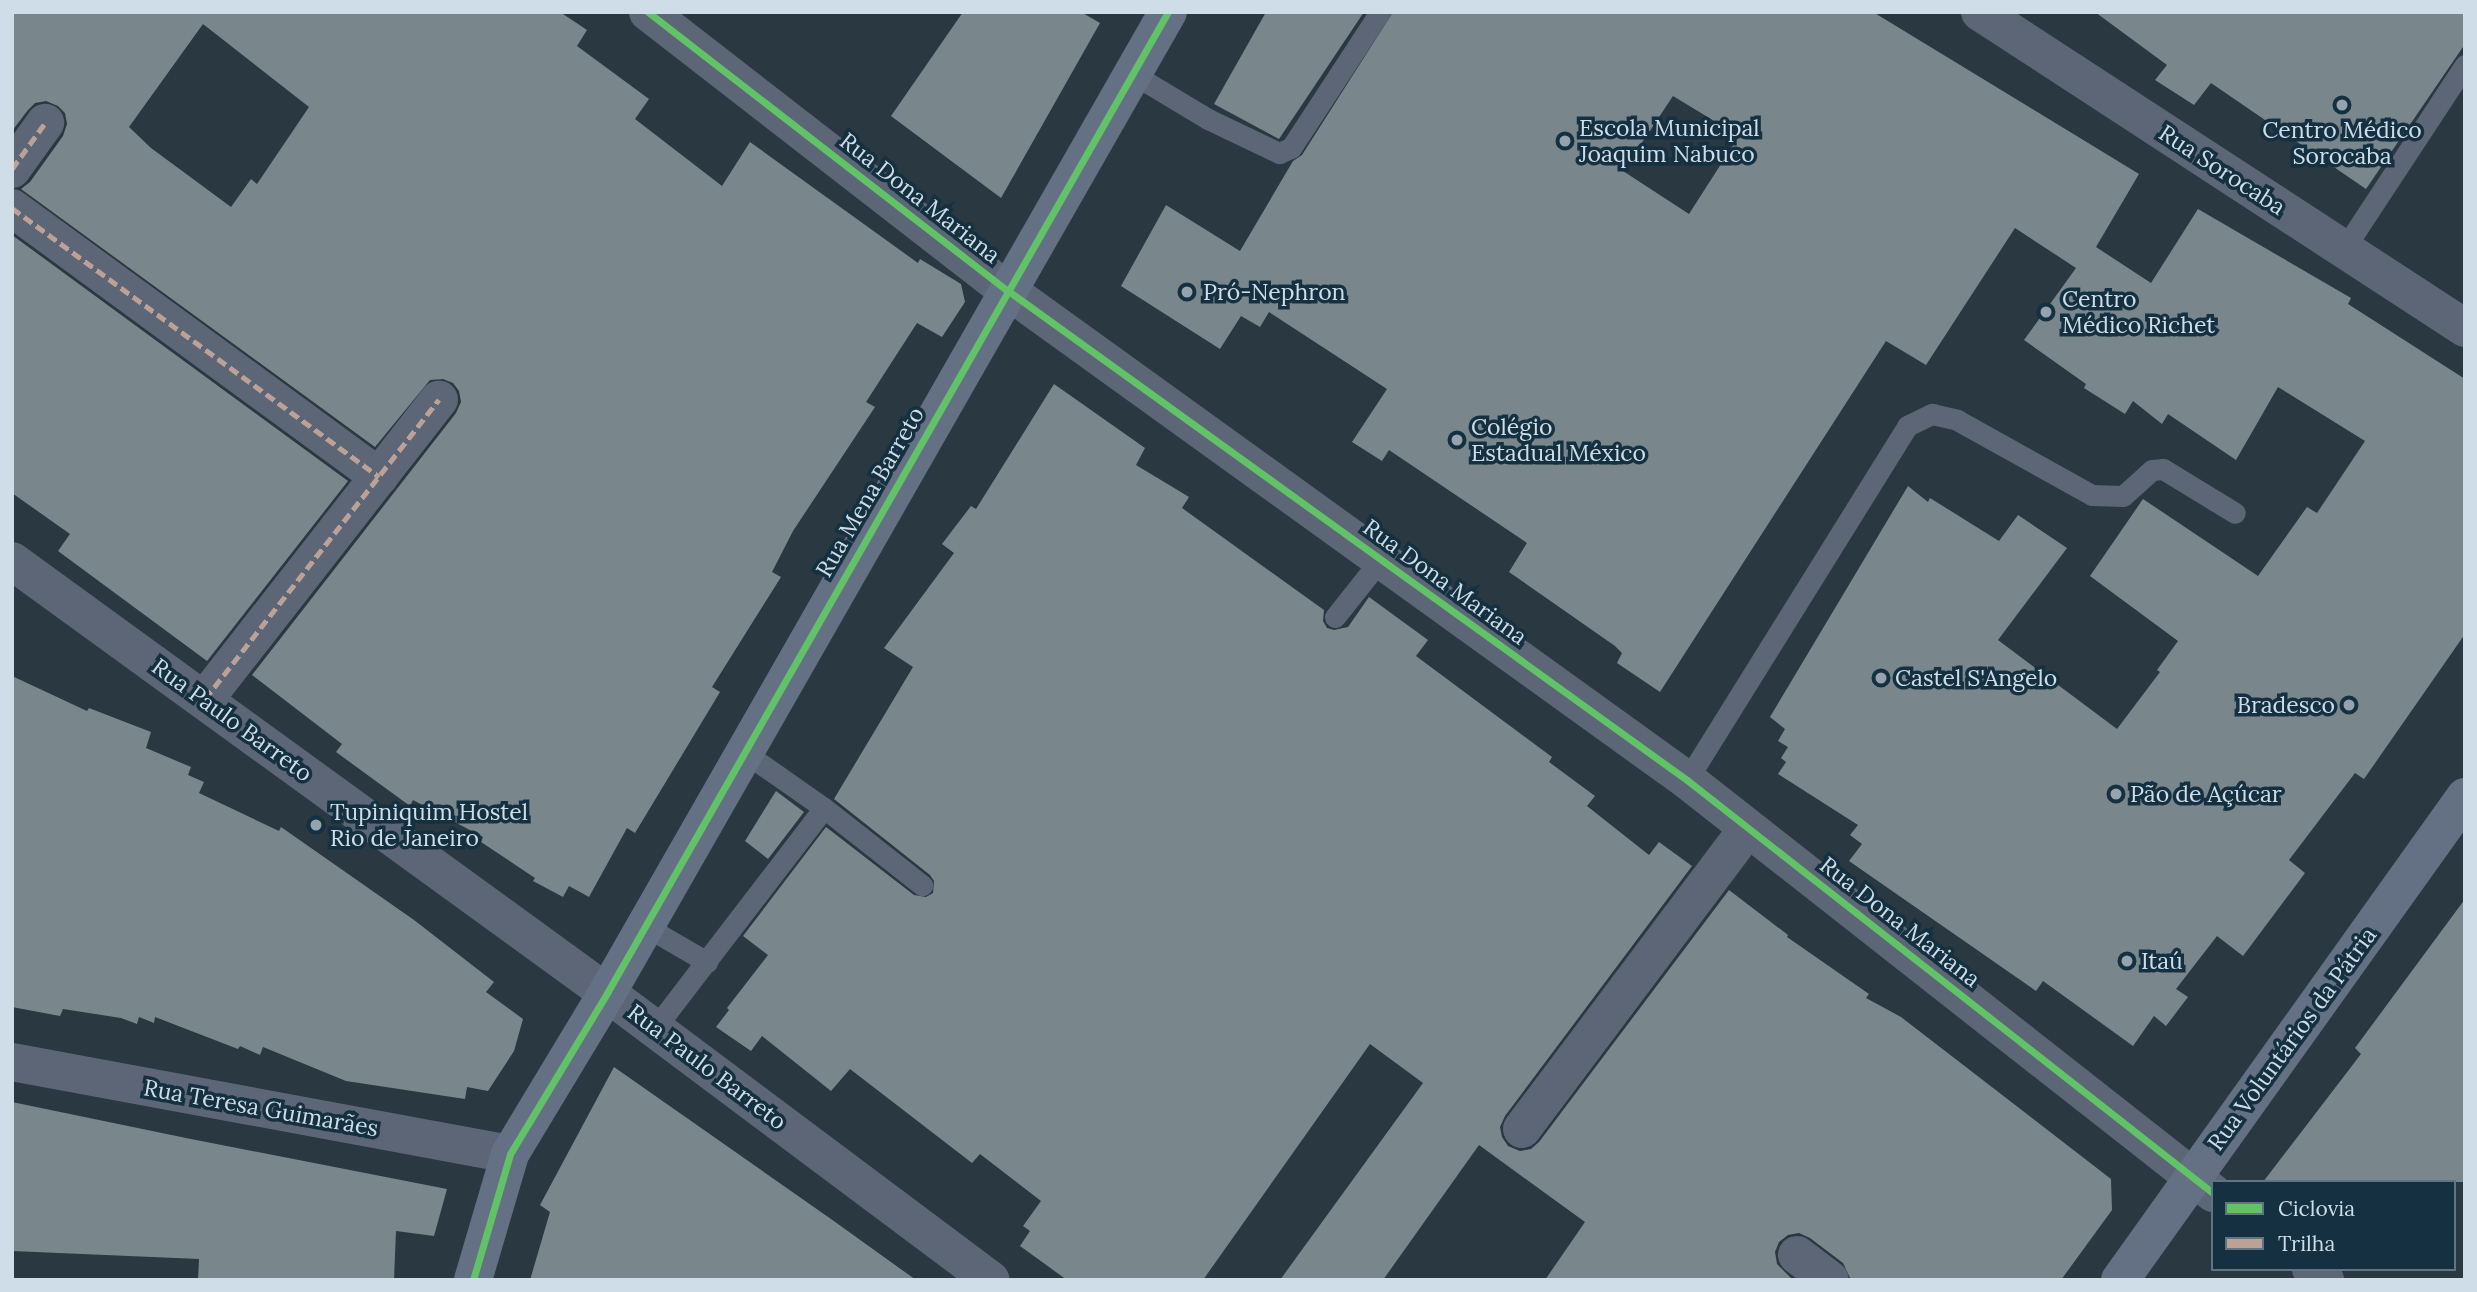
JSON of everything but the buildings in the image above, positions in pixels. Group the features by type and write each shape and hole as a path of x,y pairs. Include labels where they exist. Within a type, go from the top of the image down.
{"street":[{"name":"Rua Dona Mariana","path":"648,12 1007,290 1687,780 2203,1184"},
{"name":"Rua Mena Barreto","path":"473,1280 510,1154 607,993 1168,12"},
{"name":"Rua Sorocaba","path":"1980,12 2465,328"},
{"path":"12,169 46,123"},
{"path":"12,208 379,477"},
{"path":"205,699 439,400"},
{"name":"Rua Paulo Barreto","path":"12,561 655,1028 991,1280"},
{"name":"Rua Voluntários da Pátria","path":"2120,1280 2203,1184 2238,1117 2465,797"},
{"path":"1522,1129 1748,828"},
{"name":"Rua Teresa Guimarães","path":"12,1062 510,1154"},
{"path":"1797,1255 1830,1280"}],"lane":[{"path":"1133,74 1208,118 1279,153 1291,148 1380,12"},
{"path":"2344,249 2465,65"},
{"path":"1687,780 1907,426 1932,414 1957,420 2092,495 2123,496 2152,470 2163,469 2235,513"},
{"path":"1335,617 1381,559"},
{"path":"744,752 824,808 922,885"},
{"path":"655,1028 824,808"},
{"path":"645,926 707,961"}],"marked path":[{"path":"12,169 45,123"},
{"path":"12,208 379,477"},
{"path":"205,699 439,400"}],"cycle path":[{"path":"648,12 1007,290 1687,780 2211,1191"},
{"path":"473,1280 510,1154 607,993 1168,12"}],"place":[{"name":"Centro Médico Sorocaba","path":"2342,105"},
{"name":"Escola Municipal Joaquim Nabuco","path":"1565,141"},
{"name":"Pró-Nephron","path":"1187,292"},
{"name":"Centro Médico Richet","path":"2046,312"},
{"name":"Colégio Estadual México","path":"1457,440"},
{"name":"Castel S'Angelo","path":"1881,678"},
{"name":"Bradesco","path":"2349,705"},
{"name":"Pão de Açúcar","path":"2116,794"},
{"name":"Tupiniquim Hostel Rio de Janeiro","path":"316,825"},
{"name":"Itaú","path":"2127,961"}]}
